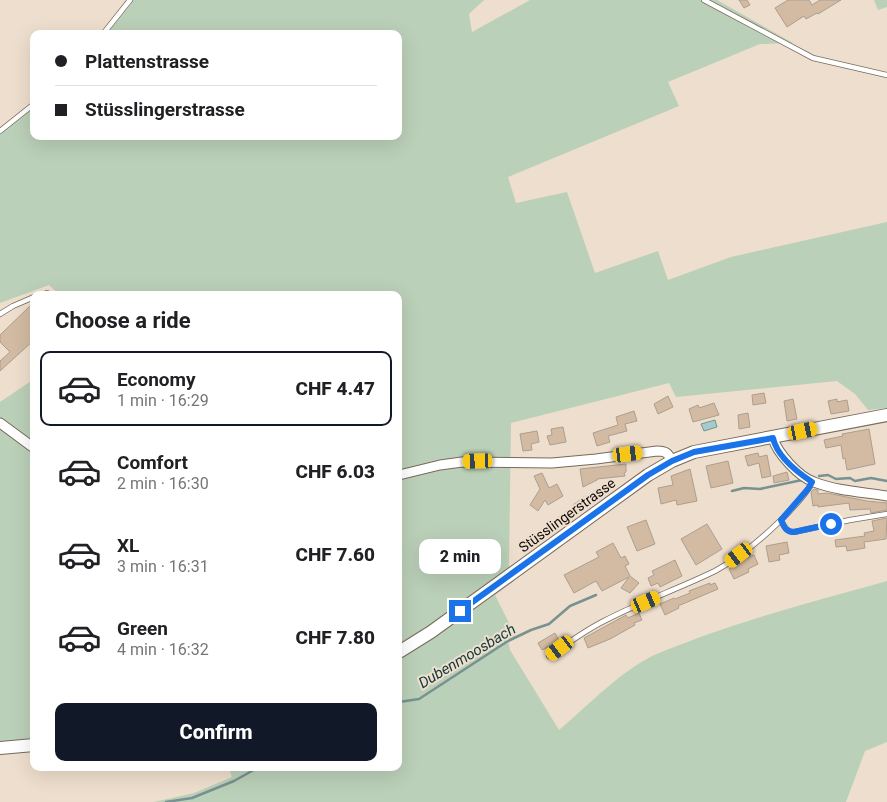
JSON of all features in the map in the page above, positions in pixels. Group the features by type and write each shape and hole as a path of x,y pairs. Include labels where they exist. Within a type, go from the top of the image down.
{"street":[{"name":"Stüsslingerstrasse","path":"402,650 483,596 648,475 672,461 694,452 887,415"},
{"path":"0,423 30,445"},
{"path":"773,438 779,452 812,482 887,496"},
{"path":"402,474 462,462 546,463 657,451 668,453 672,461"},
{"path":"0,748 30,745"}],"lane":[{"path":"106,30 130,0"},
{"path":"704,0 813,58 887,76"},
{"path":"0,131 30,107"},
{"path":"0,314 13,306 30,300"},
{"path":"549,656 604,621 684,586 722,566 750,547 781,520 812,482"},
{"path":"781,520 786,530 794,532 887,514"}],"green space":[{"path":"130,0 484,0 469,14 472,32 530,0 717,0 793,43 760,44 668,82 679,106 508,177 516,203 567,192 595,273 658,251 668,280 731,257 887,222 887,408 868,410 855,394 837,381 676,397 669,383 511,423 509,565 514,581 495,595 516,637 508,641 510,650 559,730 626,672 652,656 738,624 887,581 887,742 865,751 846,802 154,802 194,793 232,777 230,771 402,771 402,291 56,291 49,285 0,303 0,131 30,107 30,140 402,140 402,30 106,30"},
{"path":"874,0 887,0 887,7 878,10"},
{"path":"30,382 30,745 0,748 0,402"}],"water":[{"path":"715,420 717,427 704,431 701,424"}],"building":[{"path":"739,0 747,0 750,5 744,8"},
{"path":"788,0 809,0 812,5 820,0 841,0 818,14 806,19 804,16 787,27 775,8"},
{"path":"30,306 30,344 0,371 0,361 10,352 0,342 0,335"},
{"path":"764,393 766,403 753,405 752,395"},
{"path":"668,396 673,407 658,414 654,404"},
{"path":"793,399 797,419 787,421 784,401"},
{"path":"837,399 837,402 847,400 849,411 831,414 828,401"},
{"path":"714,403 719,415 693,422 689,409 698,405 699,408"},
{"path":"634,411 637,421 625,424 627,431 608,436 610,442 597,446 593,433 618,425 616,417"},
{"path":"748,413 750,427 739,429 738,415"},
{"path":"563,427 566,442 550,445 547,436 552,435 551,429"},
{"path":"869,429 875,464 847,470 841,445 826,448 824,440 843,436 842,434"},
{"path":"537,431 539,442 531,444 532,450 523,451 520,434"},
{"path":"758,453 759,457 767,455 771,476 762,478 759,463 748,466 745,456"},
{"path":"728,461 733,483 711,488 706,466"},
{"path":"626,464 625,476 597,479 583,487 580,469"},
{"path":"690,469 697,501 677,505 676,500 661,504 658,488 673,485 671,476"},
{"path":"787,472 789,480 774,483 773,476"},
{"path":"542,473 549,488 557,484 563,496 548,505 545,500 538,511 530,505 540,489 534,476"},
{"path":"814,489 818,490 818,494 827,493 887,503 887,510 871,513 870,509 850,510 849,503 813,506 811,492"},
{"path":"584,497 585,506 574,513 573,505"},
{"path":"568,510 572,516 556,527 552,522"},
{"path":"887,518 886,539 864,542 865,548 847,551 846,546 836,547 835,540 865,536 864,533 874,531 872,521"},
{"path":"646,520 655,544 637,551 627,527"},
{"path":"707,524 722,549 696,565 681,539"},
{"path":"787,542 789,553 779,555 780,560 769,562 766,546"},
{"path":"613,543 621,558 625,556 629,564 625,566 630,576 639,583 630,593 621,588 629,577 602,591 596,581 574,593 564,575 599,557 596,552"},
{"path":"754,555 758,564 748,569 749,572 734,579 729,569 733,567 732,565"},
{"path":"675,560 682,576 660,587 658,583 651,586 648,578 654,575 652,571"},
{"path":"710,583 710,585 715,583 718,589 678,606 679,608 665,615 660,604"},
{"path":"639,613 642,620 634,623 635,625 610,639 588,648 584,638 626,615 628,618"},
{"path":"555,633 559,641 542,650 538,643"}],"waterway":[{"name":"Dubenmoosbach","path":"819,476 828,475 836,479 850,478 855,481 871,478 887,481"},
{"name":"Dubenmoosbach","path":"732,491 744,488 760,489 802,480"},
{"name":"Dubenmoosbach","path":"402,702 419,699 508,641 549,624 570,606 596,595"},
{"name":"Dubenmoosbach","path":"166,802 192,798 234,781 252,771"}],"route":[{"path":"460,611 648,475 672,461 694,452 773,438 779,452 812,482 781,520 786,530 794,532 831,524"}]}
